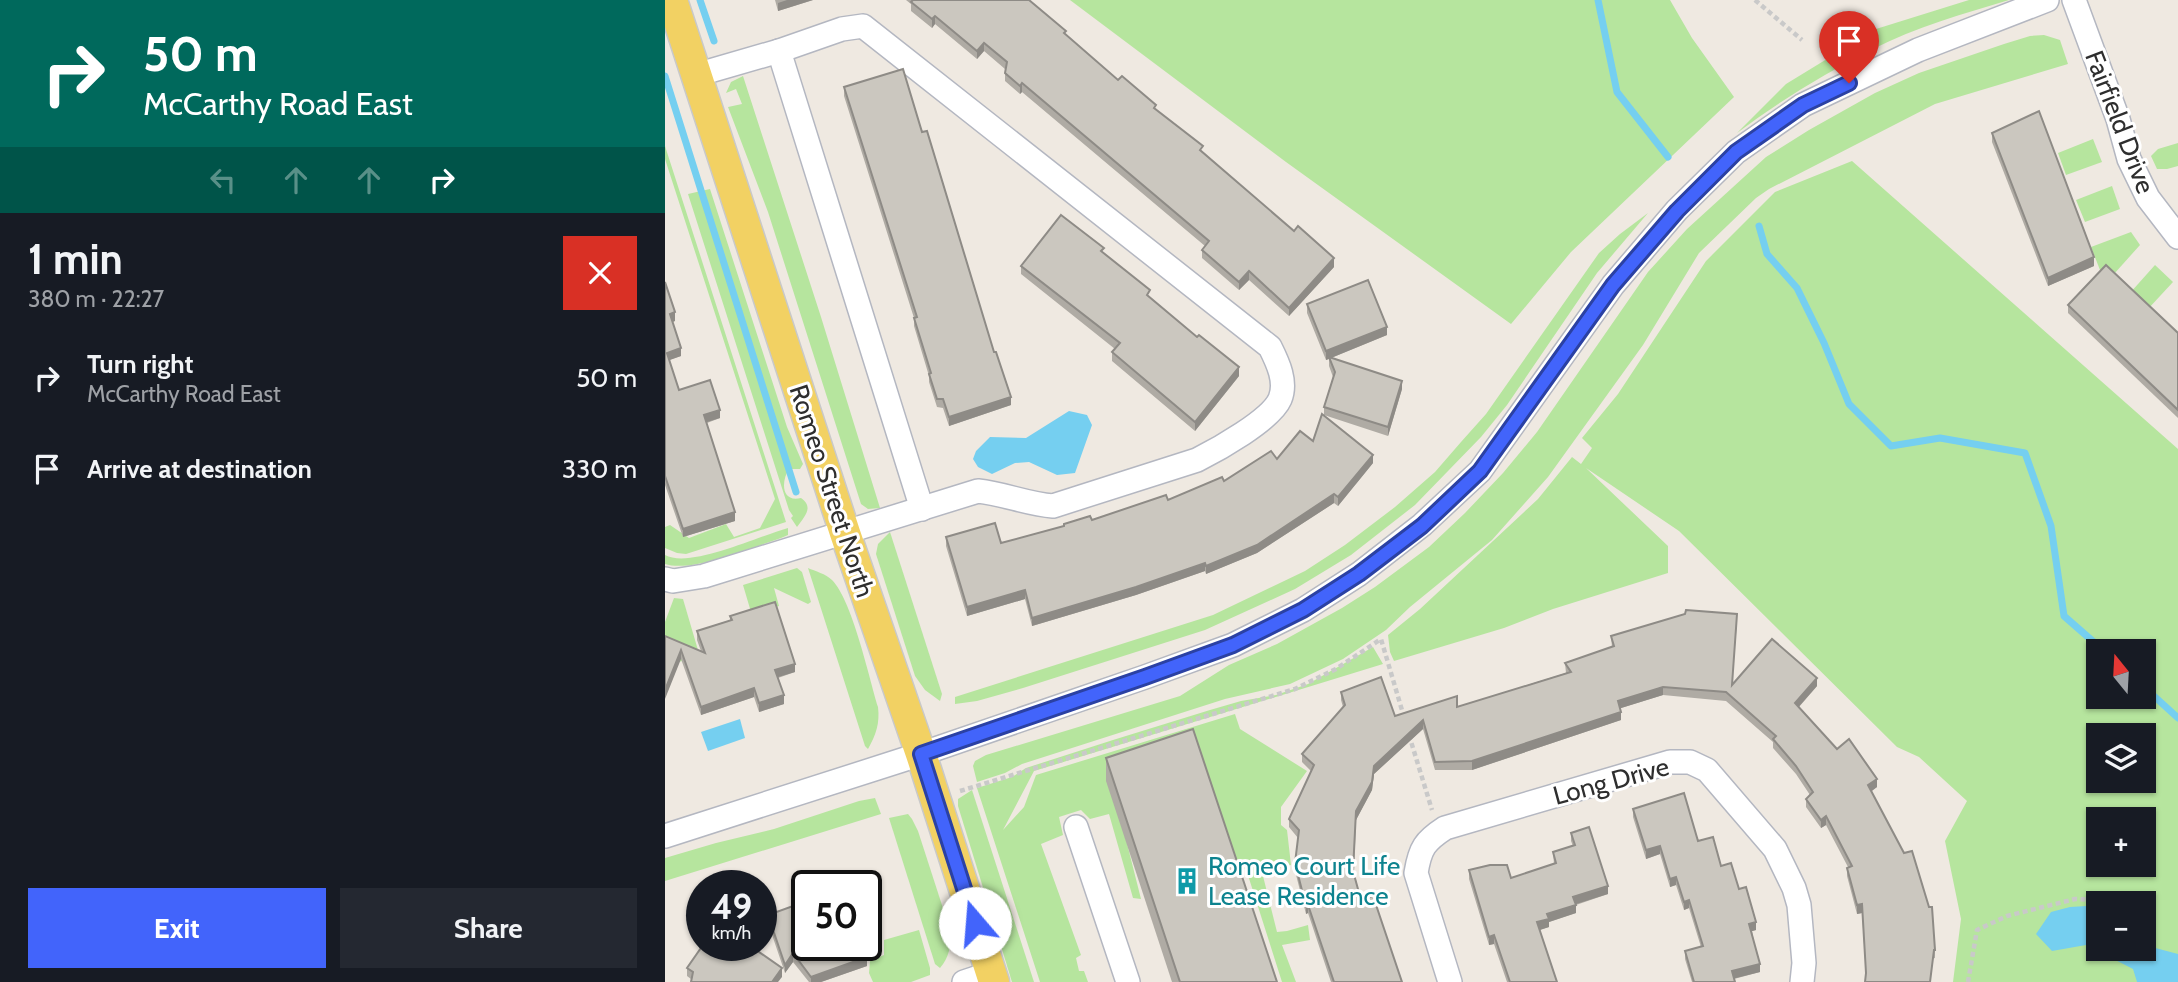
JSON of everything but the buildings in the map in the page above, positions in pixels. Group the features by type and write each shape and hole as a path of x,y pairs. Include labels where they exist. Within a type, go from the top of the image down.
{"main road":[{"name":"Romeo Street North","path":"672,0 845,533 935,798 983,979"}],"street":[{"path":"665,836 921,754 1145,677 1233,645 1303,610 1359,574 1422,526 1480,471 1613,285 1677,211 1736,152 1803,105 1919,50 2047,0"},
{"name":"Fairfield Drive","path":"2074,0 2129,159 2148,198 2178,237"},
{"path":"665,579 673,581 704,576 978,491 1000,494 1033,505 1053,506 1197,460 1218,449 1264,418 1279,400 1283,384 1279,366 1270,347 869,29 863,26 842,29 697,75"},
{"path":"779,51 922,509"},
{"name":"Long Drive","path":"1450,982 1416,873 1419,854 1428,839 1445,828 1670,762 1691,762 1707,770 1775,849 1800,905 1804,964 1802,982"},
{"path":"1076,827 1128,982"}],"path":[{"path":"1755,0 1802,40"},
{"path":"935,798 1295,689 1336,669 1381,639 1404,717"},
{"path":"1408,730 1430,808 1445,828"},
{"path":"1968,982 1977,930 2007,916 2074,899 2086,900"}],"green space":[{"path":"1070,0 1670,0 1692,38 1734,97 1571,252 1511,324 1286,162"},
{"path":"1969,0 2009,0 1889,41 1803,88 1737,133 1786,84 1876,29"},
{"path":"2044,35 2060,40 2068,64 1935,104 1756,198 1699,253 1643,345 1548,477 1492,540 1386,630 1343,659 1290,684 1225,699 1022,764 977,782 973,766 975,761 986,755 1180,696 1229,665 1277,644 1375,587 1429,547 1503,473 1537,432 1648,272 1687,229 1766,157 1875,93 1919,73 2030,36"},
{"path":"743,76 880,508 868,509 861,504 768,212 728,107 742,104 736,89 726,93 731,82"},
{"path":"2093,139 2102,162 2066,175 2058,153"},
{"path":"2178,143 2178,166 2157,169 2151,156 2158,149"},
{"path":"665,146 786,522 686,554 665,548 665,527 670,525 689,538 726,524 734,537 760,528 775,499 665,159"},
{"path":"1852,161 2178,449 2178,982 1953,982 1961,919 1945,841 1967,801 1919,757 1897,747 1679,531 1586,468 1668,546 1668,573 1553,609 1504,628 1394,661 1388,635 1420,609 1538,499 1572,457 1581,464 1592,448 1582,438 1618,394 1706,261 1775,192"},
{"path":"2112,186 2120,209 2085,222 2076,200"},
{"path":"710,189 787,427 803,464 800,469 789,469 784,485 786,494 794,499 801,498 808,508 797,527 791,518 793,516 688,194"},
{"path":"1648,213 1597,273 1507,405 1481,437 1415,505 1351,555 1295,589 1205,630 1023,688 977,701 955,704 955,697 1213,615 1305,571 1345,545 1435,472 1486,414 1599,253"},
{"path":"2131,232 2140,245 2114,274 2100,270 2091,247"},
{"path":"2155,265 2173,282 2148,309 2130,293"},
{"path":"788,528 788,535 723,558 691,565 665,564 665,555 691,558 707,555"},
{"path":"890,532 942,694 940,701 925,690 915,676 876,554 878,544"},
{"path":"797,568 802,572 811,602 808,604 774,588 779,606 751,612 743,585"},
{"path":"808,568 832,580 853,621 878,707 877,729 868,749 865,746"},
{"path":"674,598 683,599 700,657 665,665 665,622"},
{"path":"1373,647 1383,664 1034,771 1003,830 1024,807 1036,775 1235,714 1240,729 1307,771 1281,807 1281,825 1287,830 1291,865 1262,872 1277,932 1308,925 1310,940 1282,945 1296,982 1282,982 1246,869 1237,868 1114,792 1141,899 1133,898 1109,814 1090,819 1081,810 1059,817 1063,835 1041,844 1081,955 1076,958 1079,971 1084,971 1088,982 1040,982 977,788 1012,777 1026,768 1113,740 1241,701 1276,695 1308,684"},
{"path":"972,790 1034,982 1012,982 958,806 958,799"},
{"path":"875,798 881,814 700,870 686,870 686,874 665,881 665,858 774,829"},
{"path":"908,814 918,831 951,933 949,951 940,968 935,964 889,818"},
{"path":"919,930 930,975 911,982 873,982 869,973 870,961 882,961 884,940"}],"water":[{"path":"1069,411 1087,415 1092,425 1075,473 1057,475 1029,462 1015,463 992,474 978,467 973,459 976,451 990,437 1026,438"},
{"path":"740,719 745,738 708,751 701,732"},
{"path":"2086,906 2086,945 2052,951 2036,934 2051,912"},
{"path":"2156,948 2178,954 2178,982 2137,982 2133,969 2117,961 2156,961"}],"waterway":[{"path":"700,0 714,41"},
{"path":"1598,0 1617,92 1668,157"},
{"path":"665,76 796,492"},
{"path":"1759,226 1767,254 1797,288 1824,343 1849,404 1891,446 1940,438 2025,453 2051,526 2064,616 2090,639"},
{"path":"2156,698 2178,718"}],"place":[{"name":"Romeo Court Life Lease Residence","path":"1187,881"}],"route":[{"path":"975,923 921,754 1233,645 1303,610 1359,574 1422,526 1480,471 1613,285 1677,211 1736,152 1803,105 1849,83"}]}
